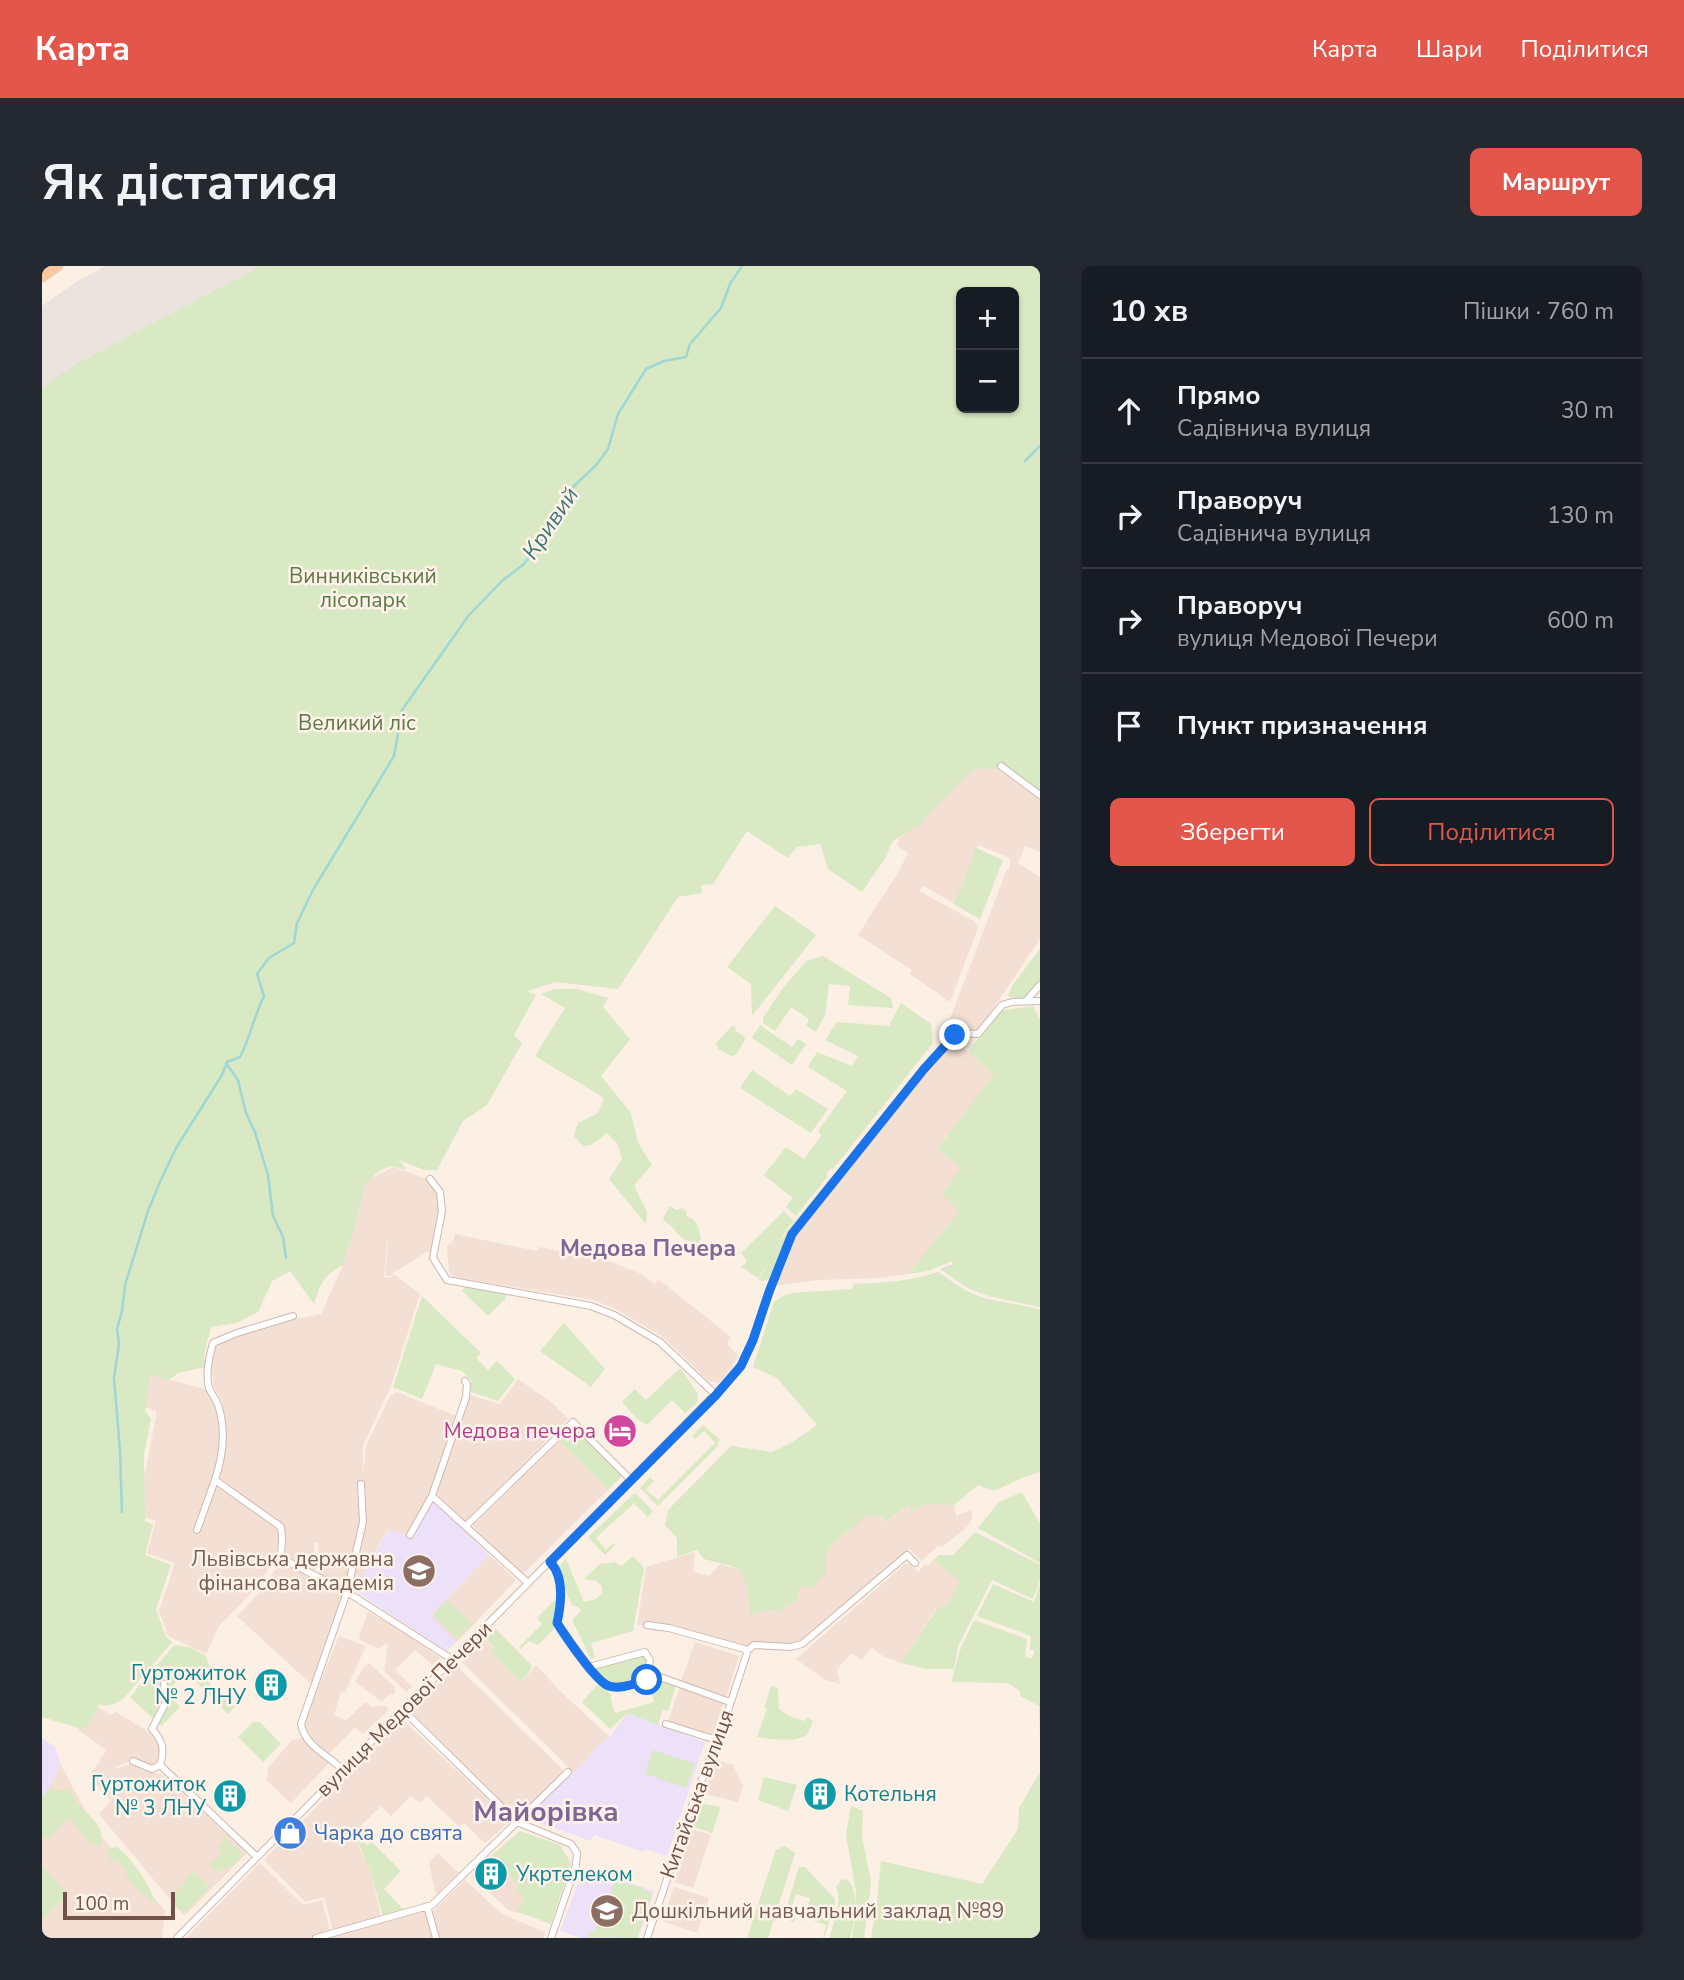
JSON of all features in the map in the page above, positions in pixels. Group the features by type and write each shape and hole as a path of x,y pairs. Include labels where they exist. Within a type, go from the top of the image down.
{"main road":[{"path":"42,277 58,266"}],"street":[{"path":"1001,766 1040,795"},
{"name":"вулиця Медової Печери","path":"1026,1001 1040,985"},
{"name":"вулиця Медової Печери","path":"177,1938 716,1395 741,1366 792,1234 952,1037 959,1033 978,1034 1002,1005 1040,1001"},
{"path":"430,1178 440,1192 442,1211 433,1258 447,1280 591,1306 614,1315 660,1342 716,1395"},
{"path":"197,1530 221,1461 223,1426 219,1405 209,1386 208,1359 213,1343 293,1316"},
{"path":"410,1535 432,1496 466,1397 465,1381"},
{"path":"466,1526 573,1422 631,1480"},
{"path":"215,1480 281,1527 281,1558 347,1592 453,1660"},
{"path":"343,1770 307,1740 302,1733 301,1724 347,1592 363,1522 361,1484"},
{"path":"432,1496 528,1583"},
{"path":"647,1625 669,1628 748,1650 754,1646 791,1647 802,1644 907,1555 915,1563"},
{"path":"550,1562 555,1567 562,1602 557,1623 589,1667 606,1685 617,1687 663,1678 730,1703"},
{"name":"Китайська вулиця","path":"647,1938 748,1650"},
{"path":"589,1667 645,1652 650,1660 647,1680"},
{"path":"133,1761 152,1769 160,1765 163,1746 152,1729 166,1702 164,1684"},
{"path":"403,1710 517,1822 564,1839 577,1853 576,1865 551,1938"},
{"path":"666,1724 710,1738 719,1737"},
{"path":"160,1765 257,1857"},
{"path":"316,1938 432,1905 568,1772"},
{"path":"428,1906 436,1938"}],"shaded area":[{"path":"105,266 269,266 130,336 42,393 42,306"},
{"path":"972,770 1002,770 1038,795 1040,801 1040,852 1025,846 1018,863 1040,877 1040,939 980,1028 971,1032 951,1023 950,1019 1007,869 1010,869 1010,858 978,845 954,903 923,886 919,891 974,921 978,928 950,1002 910,974 912,970 858,935 908,853 896,845 900,838 923,823 965,775"},
{"path":"953,1039 995,1074 937,1148 961,1168 961,1211 908,1274 880,1278 817,1280 775,1286 795,1235"},
{"path":"393,1167 425,1178 439,1192 441,1211 433,1257 428,1251 391,1276 385,1276 387,1241 384,1277 392,1277 394,1274 420,1294 391,1386 363,1445 363,1475 366,1446 390,1396 397,1392 456,1416 431,1495 407,1536 388,1529 354,1590 351,1588 365,1523 362,1478 362,1523 346,1590 319,1577 318,1542 314,1543 316,1575 287,1558 284,1523 280,1523 220,1479 225,1458 226,1424 222,1402 213,1385 212,1360 216,1346 238,1336 321,1314 343,1265 365,1182"},
{"path":"455,1234 537,1251 540,1247 595,1259 602,1258 639,1273 655,1284 658,1279 731,1337 727,1344 738,1356 725,1377 718,1383 709,1381 663,1337 616,1309 593,1300 454,1277 449,1272 447,1245 452,1244"},
{"path":"150,1375 209,1390 217,1404 222,1429 216,1483 277,1529 279,1537 277,1555 255,1589 219,1626 206,1654 168,1636 159,1611 175,1563 147,1553 156,1521 137,1515 157,1411 145,1407"},
{"path":"518,1379 550,1401 568,1419 466,1522 435,1493 470,1395 500,1404"},
{"path":"559,1441 608,1490 522,1575 473,1526"},
{"name":"Львівська державна фінансова академія","path":"432,1499 489,1555 431,1615 457,1642 446,1651 354,1590 389,1529 409,1537"},
{"path":"927,1504 954,1505 956,1516 970,1510 972,1518 969,1525 942,1547 939,1545 922,1561 909,1549 800,1641 791,1644 753,1643 745,1649 672,1626 637,1625 646,1567 695,1552 693,1572 709,1576 720,1564 741,1570 747,1587 751,1616 761,1611 780,1610 798,1600 799,1587 825,1558 832,1544 868,1514 883,1518 886,1522 908,1505 911,1511"},
{"path":"489,1555 516,1580 457,1642 430,1616"},
{"path":"933,1560 960,1581 949,1602 943,1608 937,1607 901,1663 872,1648 861,1660 852,1653 837,1669 840,1684 825,1680 796,1659 905,1564 910,1564 918,1572"},
{"path":"281,1561 344,1594 313,1686 237,1616 260,1592"},
{"path":"368,1612 398,1628 440,1658 432,1665 415,1650 395,1670 412,1687 406,1692 384,1671 388,1646 385,1644 378,1649 360,1640"},
{"path":"339,1636 366,1646 345,1692 341,1692 334,1715 346,1721 365,1702 372,1707 385,1705 389,1710 363,1734 355,1727 329,1754 308,1737 303,1725"},
{"path":"485,1638 494,1649 491,1653 520,1681 536,1665 610,1737 596,1748 574,1773 462,1662"},
{"path":"695,1642 739,1656 726,1698 681,1681"},
{"path":"369,1663 395,1687 393,1695 391,1693 382,1702 355,1682"},
{"path":"457,1666 564,1771 519,1819 411,1712"},
{"path":"680,1686 724,1703 712,1736 668,1721"},
{"path":"94,1705 111,1715 116,1712 144,1729 158,1742 158,1765 151,1768 133,1760 115,1767 116,1769 132,1763 141,1770 163,1775 247,1853 184,1916 99,1814 111,1800 89,1776 107,1750 78,1730"},
{"path":"627,1713 705,1742 667,1856 645,1849 644,1852 594,1835 591,1841 525,1818 610,1737"},
{"path":"403,1720 510,1821 485,1843 464,1823 459,1827 427,1796 420,1803 411,1796 391,1816 381,1806 353,1834 370,1871 381,1917 333,1930 324,1897 305,1902 264,1860"},
{"path":"42,1738 55,1747 61,1765 42,1802"},
{"path":"303,1738 330,1762 291,1803 267,1781 268,1768 292,1740"},
{"path":"716,1760 733,1765 743,1786 738,1802 704,1794"},
{"path":"61,1765 95,1829 165,1911 162,1938 42,1938 42,1802"},
{"path":"692,1829 711,1835 693,1888 674,1882"},
{"path":"438,1853 459,1873 436,1895 429,1863"},
{"path":"492,1855 524,1895 518,1913 508,1910 471,1875"},
{"path":"260,1863 303,1905 322,1900 330,1932 308,1938 186,1938"},
{"name":"Дошкільний навчальний заклад №89","path":"584,1867 654,1891 638,1938 581,1938 560,1931"},
{"path":"465,1880 502,1914 545,1932 543,1938 440,1938 433,1911"},
{"path":"674,1887 709,1898 697,1933 662,1921"},
{"path":"426,1911 433,1938 332,1938"}],"green space":[{"name":"Великий ліс","path":"261,266 1040,266 1040,800 1038,795 1002,770 972,770 923,823 894,840 862,892 828,869 820,844 797,847 788,858 747,831 713,884 701,885 702,893 678,897 618,989 556,982 527,991 536,995 514,1035 522,1043 487,1105 463,1121 437,1170 424,1170 399,1160 407,1170 391,1166 379,1171 365,1184 343,1265 324,1280 314,1304 290,1271 272,1281 258,1312 237,1323 211,1327 204,1355 205,1367 178,1373 169,1380 150,1375 145,1411 151,1419 144,1454 145,1521 153,1524 145,1555 171,1565 156,1609 166,1637 172,1642 124,1698 112,1704 99,1704 85,1730 42,1717 42,389 71,367"},
{"path":"976,848 1003,860 980,919 953,904"},
{"path":"775,906 816,935 752,1016 751,984 727,967"},
{"path":"1040,949 1040,982 1024,999 1008,996 1012,986"},
{"path":"823,956 891,998 893,1008 848,1005 850,986 829,984 825,1015 816,1032 806,1026 809,1019 791,1007 775,1031 763,1023 763,1018 783,988 806,961"},
{"path":"555,989 577,989 608,998 603,1007 630,1039 601,1076 631,1113 638,1143 652,1165 634,1185 647,1212 646,1224 609,1179 622,1159 617,1143 607,1133 591,1145 583,1146 574,1136 578,1123 598,1113 604,1098 535,1056 565,1008 541,994"},
{"path":"901,1003 931,1024 933,1043 833,1169 826,1174 828,1176 796,1216 786,1207 793,1198 764,1175 786,1147 804,1159 821,1136 818,1131 847,1091 808,1067 817,1052 852,1066 858,1056 825,1040 837,1022 889,1026"},
{"path":"1033,1006 1040,1020 1040,1307 988,1296 969,1289 940,1269 953,1264 952,1261 928,1271 908,1274 960,1211 942,1194 961,1168 937,1149 994,1074 968,1052 998,1011"},
{"path":"760,1025 792,1047 798,1039 806,1044 792,1065 752,1038"},
{"path":"734,1026 735,1031 744,1036 745,1040 736,1055 731,1056 718,1049 716,1043"},
{"path":"752,1070 790,1096 796,1089 828,1109 811,1133 740,1088"},
{"path":"831,1177 831,1182 790,1232 769,1279 758,1280 770,1260 758,1278 741,1267 747,1262 741,1253 784,1211 794,1221 786,1230 771,1257 787,1231"},
{"path":"670,1206 676,1210 682,1208 687,1212 686,1216 695,1222 701,1240 698,1243 685,1240 664,1221"},
{"path":"938,1272 976,1295 1040,1310 1040,1472 994,1491 978,1485 954,1505 927,1504 911,1511 908,1505 886,1521 882,1517 868,1515 832,1544 825,1558 826,1573 812,1587 799,1587 798,1600 780,1610 761,1611 751,1616 747,1587 741,1570 704,1559 697,1550 677,1557 677,1538 665,1525 668,1510 731,1446 772,1452 817,1425 777,1378 753,1367 774,1302 792,1293 852,1289 854,1284 907,1279"},
{"path":"466,1286 505,1293 506,1298 488,1316 462,1291"},
{"path":"422,1296 481,1353 476,1358 488,1370 497,1361 515,1379 498,1401 471,1392 471,1380 462,1371 436,1364 422,1399 393,1387"},
{"path":"564,1323 605,1369 591,1387 540,1351"},
{"path":"681,1369 698,1394 697,1403 685,1413 672,1400 647,1425 638,1420 622,1402 635,1389 646,1400"},
{"path":"703,1425 719,1439 718,1446 658,1506 640,1488 650,1477 654,1481 646,1490 658,1500 715,1443 704,1431 695,1439 692,1436"},
{"path":"573,1427 622,1476 608,1490 559,1441"},
{"path":"1022,1492 1040,1524 1040,1563 978,1528 998,1503"},
{"path":"635,1493 653,1511 648,1517 634,1503 596,1538 606,1550 613,1543 615,1545 605,1555 588,1537"},
{"path":"975,1532 1040,1565 1040,1580 1033,1599 992,1580 958,1646 954,1669 927,1669 901,1663 938,1607 943,1608 949,1602 960,1581 933,1560 939,1555 953,1555"},
{"path":"633,1556 644,1568 633,1631 591,1643 595,1658 591,1659 572,1620 581,1611 573,1606 558,1567 566,1559 584,1602 596,1599 602,1594 602,1586 596,1581 584,1579 601,1563 615,1562 621,1566"},
{"path":"993,1584 1034,1602 1040,1584 1040,1739 1039,1706 1020,1696 1020,1691 1008,1683 951,1682 961,1648 974,1620 1027,1639 1025,1657 1032,1658 1035,1650 1030,1650 1031,1636 977,1616"},
{"path":"557,1598 552,1624 554,1629 538,1645 529,1641 521,1649 519,1647 542,1624 537,1618"},
{"path":"447,1600 472,1623 457,1639 433,1615"},
{"path":"496,1629 532,1666 520,1681 491,1653 494,1648 486,1638"},
{"path":"174,1645 189,1647 206,1656 212,1673 206,1680 235,1707 228,1714 192,1678 180,1678 171,1687 174,1700 180,1707 161,1726 130,1697"},
{"path":"645,1653 649,1660 645,1678 616,1684 606,1680 592,1668"},
{"path":"664,1680 676,1685 668,1711 663,1709 658,1725 627,1713 610,1729 582,1702 599,1683 613,1696 610,1697 615,1713 654,1702 650,1683"},
{"path":"771,1686 778,1688 779,1709 789,1716 813,1721 807,1735 789,1740 757,1737 767,1709 764,1708"},
{"path":"253,1722 260,1722 281,1744 263,1762 238,1737"},
{"path":"653,1750 695,1764 686,1788 645,1774"},
{"path":"1040,1772 1040,1938 871,1938 881,1861 982,1884 1018,1829 1019,1808"},
{"path":"764,1777 797,1785 788,1811 758,1800"},
{"path":"50,1788 58,1791 69,1789 97,1824 102,1846 88,1840 71,1818 49,1839 42,1836 42,1796"},
{"path":"699,1803 721,1807 712,1833 691,1826"},
{"path":"851,1806 863,1811 862,1836 871,1882 864,1938 852,1938 856,1892 846,1834"},
{"path":"520,1831 560,1845 571,1863 551,1924 518,1912 524,1896 516,1892 518,1885 492,1855"},
{"path":"356,1833 367,1845 371,1841 401,1871 384,1889 403,1909 383,1916"},
{"path":"223,1835 242,1854 234,1865 217,1872 208,1864 218,1857 221,1851 218,1845 222,1843"},
{"path":"785,1846 795,1853 768,1938 747,1938 776,1850"},
{"path":"117,1847 140,1873 157,1904 144,1896 128,1879 124,1867 109,1858 108,1849"},
{"path":"42,1867 68,1894 42,1920"},
{"path":"799,1867 805,1867 834,1898 835,1904 824,1938 826,1925 805,1918 810,1898 796,1894 790,1912 796,1915 794,1922 783,1919"},
{"path":"196,1872 210,1887 188,1910 182,1911 171,1902 172,1895 184,1884 186,1876"},
{"path":"846,1879 851,1884 855,1898 855,1915 850,1938 829,1938 838,1906 836,1887 841,1880"},
{"path":"614,1881 641,1887 652,1894 637,1938 587,1937 605,1912"}],"waterway":[{"name":"Кривий","path":"122,1512 114,1378 119,1344 117,1329 125,1285 148,1211 176,1148 222,1075 227,1062 240,1057 243,1050 264,996 257,974 269,958 294,943 297,923 313,890 394,756 402,710 469,615 503,580 523,565 542,542 545,530 566,494 597,464 608,449 618,414 646,369 664,361 686,357 690,344 721,308 730,284 742,266"},
{"path":"1025,461 1040,446"},
{"path":"226,1063 238,1080 246,1113 255,1132 268,1175 273,1216 283,1237 286,1258"}],"place":[{"name":"Медова печера","path":"620,1431"},
{"name":"Львівська державна фінансова академія","path":"419,1571"},
{"name":"Гуртожиток № 2 ЛНУ","path":"271,1685"},
{"name":"Котельня","path":"820,1794"},
{"name":"Гуртожиток № 3 ЛНУ","path":"230,1796"},
{"name":"Чарка до свята","path":"290,1833"},
{"name":"Укртелеком","path":"491,1874"},
{"name":"Дошкільний навчальний заклад №89","path":"607,1911"}],"district":[{"name":"Медова Печера","path":"648,1248"},
{"name":"Майорівка","path":"546,1811"}],"route":[{"path":"647,1680 610,1687 589,1667 557,1623 562,1602 555,1567 550,1562 716,1395 741,1366 792,1234 924,1069 955,1035"}],"park label":[{"name":"Винниківський лісопарк","path":"363,588"}]}
